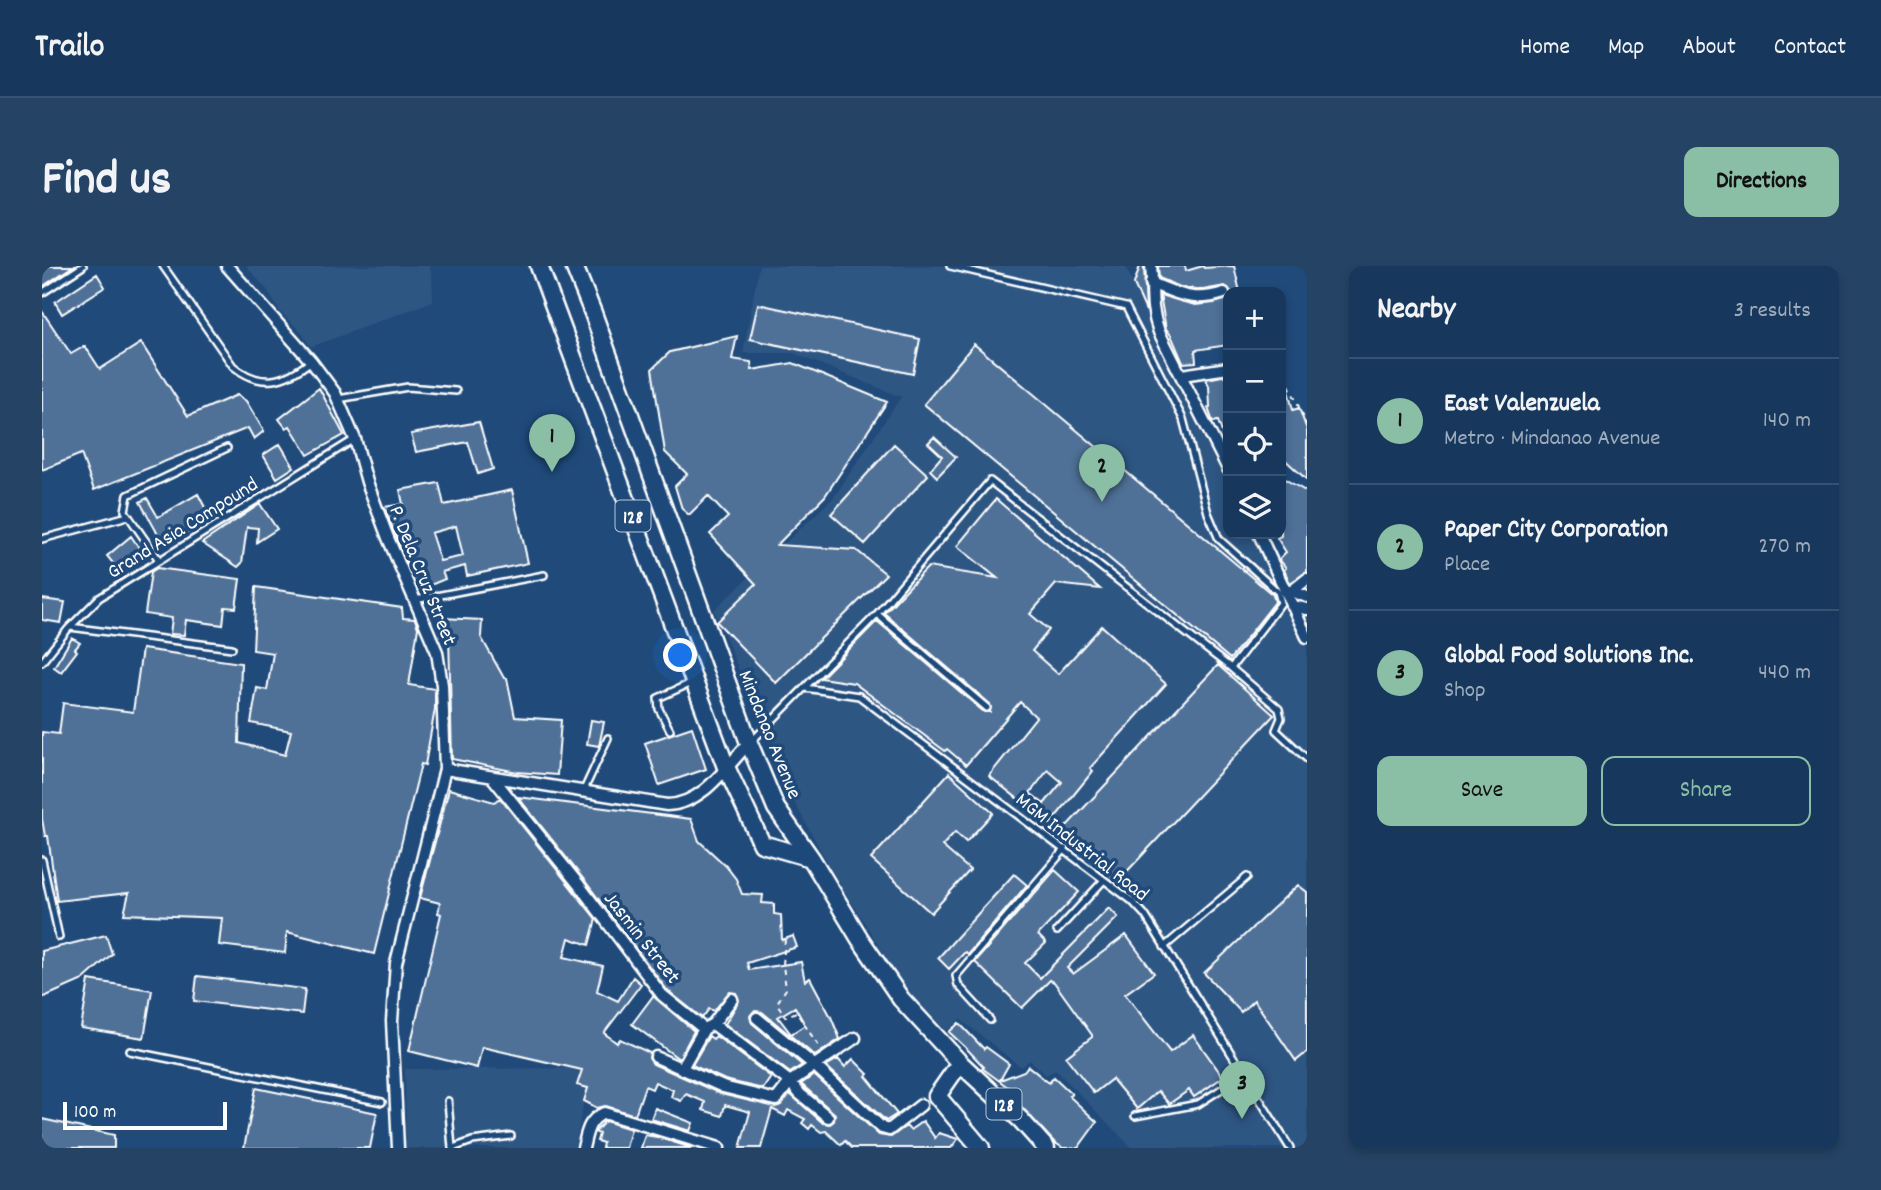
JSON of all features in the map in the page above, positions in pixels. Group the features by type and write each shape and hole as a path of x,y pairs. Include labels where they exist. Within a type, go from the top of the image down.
{"main road":[{"name":"128","path":"539,266 726,767 762,844 811,858"},
{"name":"Mindanao Avenue","path":"574,266 749,743 776,808 901,999 1046,1148"},
{"path":"665,603 695,593"},
{"name":"128","path":"960,1062 937,1096 981,1148"}],"street":[{"name":"P. Dela Cruz Street","path":"228,266 311,361 338,400 355,439 367,482 437,652 442,685 445,769 396,963 392,1021 398,1148"},
{"path":"1151,266 1153,315 1159,332 1223,459"},
{"path":"1151,283 1187,296 1206,298 1223,293"},
{"path":"1182,375 1223,369"},
{"path":"1262,539 1289,591 1292,606 1302,620 1307,637"},
{"path":"1289,591 1307,579"},
{"path":"1289,591 1307,597"},
{"path":"1292,606 1307,609"},
{"path":"445,769 679,805 702,793 749,743"},
{"name":"Jasmin Street","path":"493,778 579,885 662,995 790,1082 828,1117"},
{"path":"682,1068 708,1026 732,999"},
{"path":"757,1018 814,1065 882,1128 889,1130 921,1105"},
{"path":"656,1057 723,1087 776,1100 790,1082 855,1038"},
{"path":"583,1148 588,1127 594,1118 604,1113 719,1148"}],"lane":[{"path":"42,293 83,266"},
{"path":"163,266 233,366 244,375 262,380 281,379 311,361"},
{"path":"950,266 1126,307 1183,419 1208,513 1219,539 1278,592 1281,598 1281,603 1231,668"},
{"path":"338,400 408,387 456,391"},
{"name":"Grand Asia Compound","path":"42,662 70,626 99,598 355,439"},
{"path":"159,560 128,516 124,505 128,495 227,448"},
{"path":"749,743 877,614 990,481 1231,668 1279,709 1281,718 1276,730 1307,759"},
{"path":"42,539 128,516"},
{"path":"415,600 544,575"},
{"path":"877,614 987,708"},
{"path":"70,626 232,648"},
{"path":"670,730 659,709 658,698 694,681"},
{"name":"MGM Industrial Road","path":"804,688 859,696 1132,901 1145,915 1290,1148"},
{"path":"583,792 608,738"},
{"path":"990,1020 958,985 956,975 1065,849"},
{"path":"42,860 59,937"},
{"path":"1164,947 1247,877"},
{"path":"1058,931 1104,880"},
{"path":"130,1051 382,1102"},
{"path":"1135,1116 1198,1104 1245,1074"},
{"path":"448,1101 452,1148 511,1136"}],"path":[{"path":"1286,378 1307,425"},
{"path":"785,939 783,965 786,989 777,1003 785,1017 796,1012 815,1043 827,1056"}],"shaded area":[{"path":"246,266 429,266 433,301 311,347 301,332 280,312 268,291"},
{"path":"759,266 1125,266 1223,472 1223,539 1255,539 1307,646 1307,1148 1132,1148 1056,1070 1046,1075 1030,1060 1021,1067 960,1019 946,1031 908,992 832,871 793,800 714,610 834,497 901,397 793,353 743,353"},
{"path":"590,1068 575,1148 406,1148 405,1069"}],"building":[{"path":"42,266 73,266 42,287"},
{"path":"1140,266 1144,266 1146,311 1134,284"},
{"path":"1158,266 1185,266 1186,271 1203,266 1234,266 1239,287 1225,286 1203,290 1180,287 1159,278"},
{"path":"97,274 105,287 62,314 55,302"},
{"path":"1160,295 1195,305 1223,300 1223,346 1195,350 1196,362 1183,363 1166,329"},
{"path":"758,304 920,339 913,374 750,339"},
{"path":"42,311 71,354 85,346 100,369 141,343 188,416 237,395 246,401 264,431 254,439 248,428 94,490 81,454 42,470"},
{"path":"737,336 732,359 751,362 752,370 793,363 887,402 825,496 777,545 856,550 886,574 776,683 717,622 756,584 710,534 728,517 708,496 689,515 682,509 675,486 687,474 665,452 652,369 670,352"},
{"path":"974,344 1273,595 1275,602 1230,659 924,404"},
{"path":"1223,376 1223,435 1218,421 1213,422 1208,408 1209,386 1206,379"},
{"path":"1286,383 1293,410 1299,408 1307,430 1307,480 1286,461"},
{"path":"319,388 344,435 308,455 290,426 286,428 279,419"},
{"path":"479,422 493,469 478,474 468,442 416,452 411,434"},
{"path":"934,437 956,457 937,477 930,470 942,456 928,443"},
{"path":"280,444 294,467 277,478 263,455"},
{"path":"894,444 928,475 865,544 831,514"},
{"path":"1286,480 1307,492 1307,572 1290,583 1284,570 1286,568 1279,559 1286,552 1278,539 1286,539"},
{"path":"439,483 444,505 512,490 528,563 467,576 465,566 442,572 445,579 421,589 384,507 403,504 400,490","holes":["456,526 463,556 440,561 431,533"]},
{"path":"198,494 211,519 164,545 140,502 147,498 158,517"},
{"path":"996,499 1100,589 1056,584 1030,614 1049,630 1032,651 1058,674 1102,626 1166,684 1090,768 1093,771 1050,824 989,776 1036,717 1020,702 966,765 854,683 821,678 877,621 984,712 990,712 990,704 884,613 928,567 997,578 957,546","holes":["1048,770 1062,782 1044,804 1030,793"]},
{"path":"260,504 277,529 257,542 258,528 247,527 242,563 238,567 202,543"},
{"path":"131,536 144,555 121,573 107,556"},
{"path":"157,568 240,579 236,608 225,607 223,625 186,620 184,635 170,634 172,618 145,614 151,572"},
{"path":"256,587 402,608 403,618 415,619 418,628 409,685 435,689 435,709 425,765 421,764 374,954 287,932 285,953 219,945 222,918 124,914 129,893 57,901 48,836 45,836 42,819 42,732 59,734 63,703 133,712 142,649 241,663 239,743 285,755 291,731 251,723 257,688 267,690 273,653 253,650"},
{"path":"42,599 65,602 61,623 42,620"},
{"path":"441,618 482,620 481,637 504,678 507,678 515,717 561,720 557,775 517,772 452,759 449,635 440,635"},
{"path":"72,638 80,643 61,672 54,667"},
{"path":"1218,665 1274,715 1118,881 1063,830"},
{"path":"591,720 604,722 599,746 587,744"},
{"path":"692,727 706,769 659,785 645,743"},
{"path":"949,773 993,813 966,842 955,832 942,846 970,870 931,913 871,859"},
{"path":"449,789 494,802 500,798 596,919 589,945 569,938 564,957 603,966 597,991 618,1001 633,977 641,984 604,1033 617,1043 620,1039 650,1053 649,1058 653,1064 721,1094 775,1107 781,1105 790,1094 823,1123 830,1124 834,1121 835,1114 801,1084 814,1075 879,1135 891,1137 906,1126 910,1130 923,1121 935,1138 939,1133 958,1139 951,1148 852,1148 845,1141 841,1145 826,1131 821,1132 812,1125 809,1129 802,1123 805,1119 788,1110 785,1116 772,1109 761,1148 740,1148 750,1112 725,1105 722,1116 703,1110 705,1102 686,1094 681,1101 671,1097 673,1090 655,1082 652,1089 645,1086 635,1115 606,1106 597,1108 584,1101 588,1088 577,1085 582,1070 482,1047 477,1068 409,1051 441,914 438,913 440,903 420,898"},
{"path":"518,797 691,819 699,841 726,866 736,879 742,894 763,895 762,903 774,904 774,914 781,915 782,940 793,936 797,947 747,963 749,970 801,962 805,981 810,978 840,1039 815,1056 762,1012 754,1011 750,1016 752,1023 802,1065 790,1073 725,1024 739,1001 736,993 729,992 714,1011 709,1009 702,1018 667,990","holes":["795,1007 805,1025 791,1034 778,1017"]},
{"path":"1055,870 1079,892 1038,935 1046,943 1025,963 1040,978 1109,908 1118,917 1067,968 1073,974 1126,935 1154,973 1125,994 1170,1052 1193,1035 1223,1077 1194,1097 1189,1090 1169,1104 1158,1091 1137,1109 1112,1079 1094,1093 1066,1057 1092,1035 1054,982 1050,980 1022,1008 975,962"},
{"path":"1014,874 1027,885 968,954 965,952 949,969 938,958"},
{"path":"1298,885 1307,892 1307,1052 1296,1061 1254,1000 1241,1012 1204,973"},
{"path":"106,935 112,954 83,980 42,998 42,951"},
{"path":"197,976 305,989 302,1014 194,1001"},
{"path":"89,980 152,990 144,1038 81,1028"},
{"path":"653,996 694,1031 679,1059 632,1024"},
{"path":"959,1023 984,1049 986,1047 1009,1064 1000,1080 1024,1071 1028,1066 1049,1083 1054,1077 1072,1094 1069,1096 1097,1122 1078,1148 1063,1148 1054,1142 1015,1100 1017,1097 1009,1088 982,1068 984,1067 949,1032"},
{"path":"709,1036 713,1039 716,1036 771,1077 763,1089 725,1080 692,1065"},
{"path":"838,1059 845,1067 853,1059 868,1074 866,1076 897,1114 886,1121 826,1066"},
{"path":"256,1088 377,1113 370,1148 244,1148"},
{"path":"655,1108 693,1123 690,1131 651,1119"},
{"path":"42,1119 114,1135 114,1148 42,1148"},
{"path":"605,1121 631,1129 626,1148 602,1148 603,1143 597,1141 599,1134 595,1132"},
{"path":"645,1135 657,1137 692,1148 641,1148"}],"place":[{"name":"East Valenzuela","path":"552,472"},
{"name":"Paper City Corporation","path":"1102,502"},
{"name":"Global Food Solutions Inc.","path":"1242,1119"}]}
